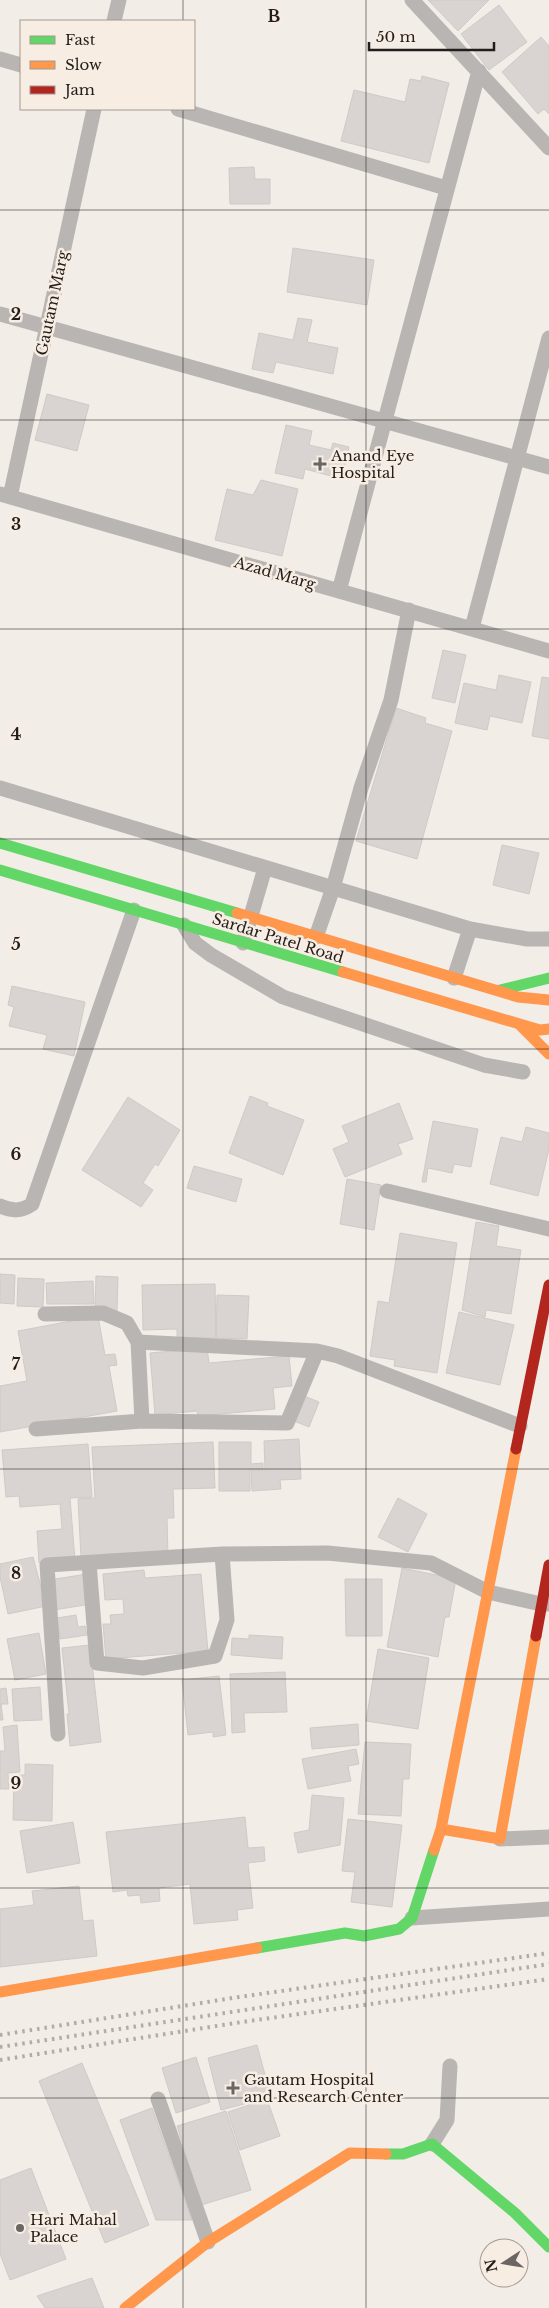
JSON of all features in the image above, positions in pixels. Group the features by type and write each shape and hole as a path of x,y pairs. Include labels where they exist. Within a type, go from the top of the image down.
{"street":[{"path":"114,20 119,0"},
{"path":"412,0 549,148"},
{"path":"0,59 20,65"},
{"path":"339,591 479,71"},
{"name":"Gautam Marg","path":"5,496 48,326 94,110"},
{"path":"181,110 446,188"},
{"path":"0,314 549,467"},
{"path":"472,628 549,338"},
{"name":"Azad Marg","path":"5,496 549,651"},
{"path":"316,937 333,888 360,788 391,700 409,610"},
{"path":"0,788 470,929 527,939 549,940"},
{"name":"Sardar Patel Road","path":"0,843 206,918 243,942 540,1030 549,1029"},
{"path":"243,942 252,918 265,868"},
{"name":"Sardar Patel Road","path":"0,870 184,925 206,918 252,918 518,997 549,1000"},
{"path":"0,1206 12,1210 24,1209 32,1204 134,910"},
{"path":"184,925 195,943 211,955 283,997 484,1065 523,1072"},
{"path":"454,978 470,929"},
{"path":"498,990 549,978"},
{"path":"518,1023 549,1054"},
{"path":"387,1191 549,1229"},
{"path":"0,1992 345,1933 364,1936 399,1929 441,1829 549,1285"},
{"path":"45,1314 103,1313 126,1323 138,1342 142,1422"},
{"path":"138,1342 317,1351 338,1356 520,1426"},
{"path":"36,1428 142,1422 286,1423 317,1351"},
{"path":"58,1734 47,1565 222,1554 327,1553 431,1563 488,1592 545,1604"},
{"path":"89,1563 97,1664 143,1668 216,1656 227,1620 222,1554"},
{"path":"500,1839 545,1604 549,1565"},
{"path":"441,1829 500,1839 549,1837"},
{"path":"404,1916 549,1909"},
{"path":"345,1933 360,1923"},
{"path":"125,2308 208,2242 350,2153 403,2154 432,2144 447,2120 450,2066"},
{"path":"158,2099 208,2242"},
{"path":"432,2144 515,2214 549,2247"}],"building":[{"path":"428,0 489,0 458,31"},
{"path":"499,5 527,42 489,70 461,34"},
{"path":"541,37 549,46 549,114 544,109 538,114 502,72"},
{"path":"422,76 449,83 429,163 341,141 354,90 405,102 410,79 421,81"},
{"path":"254,167 255,179 270,179 270,204 230,204 229,168"},
{"path":"293,248 374,260 367,305 287,292"},
{"path":"298,318 312,320 307,342 338,348 333,374 276,362 273,373 252,369 259,333 293,340"},
{"path":"47,394 89,405 77,451 35,440"},
{"path":"286,425 312,431 309,445 331,450 333,443 349,447 342,479 305,469 303,479 275,473"},
{"path":"261,480 298,489 282,556 215,540 227,489 253,495"},
{"path":"443,650 466,655 455,703 432,698"},
{"path":"499,675 531,682 522,723 490,716 487,730 455,723 464,683 496,690"},
{"path":"542,677 549,678 549,739 532,736"},
{"path":"396,708 426,718 425,723 452,731 417,859 356,841"},
{"path":"502,845 539,853 529,894 493,885"},
{"path":"12,986 85,1002 74,1056 43,1049 47,1035 9,1026 14,1007 8,1005"},
{"path":"250,1096 268,1103 267,1106 304,1120 283,1175 229,1153"},
{"path":"128,1097 180,1130 158,1166 155,1164 143,1183 153,1190 141,1207 82,1170"},
{"path":"399,1103 413,1139 398,1144 402,1154 345,1177 333,1149 349,1142 342,1126"},
{"path":"433,1121 478,1129 471,1167 454,1164 452,1173 428,1168 426,1182 422,1182"},
{"path":"526,1127 549,1133 549,1149 538,1196 490,1184 501,1137 522,1142"},
{"path":"194,1166 242,1179 236,1202 187,1188"},
{"path":"347,1179 381,1185 374,1230 340,1224"},
{"path":"476,1222 499,1226 496,1246 521,1250 511,1314 486,1310 485,1317 462,1310"},
{"path":"400,1233 457,1243 437,1373 394,1366 395,1360 370,1356 378,1301 389,1303"},
{"path":"0,1274 15,1275 14,1304 0,1303"},
{"path":"96,1276 118,1277 117,1311 95,1311"},
{"path":"18,1278 44,1279 43,1307 17,1306"},
{"path":"93,1281 94,1304 47,1304 46,1283"},
{"path":"215,1284 216,1338 177,1338 177,1329 143,1330 142,1285"},
{"path":"217,1295 249,1296 247,1339 216,1338"},
{"path":"459,1312 514,1325 500,1385 446,1373"},
{"path":"98,1316 105,1355 115,1354 117,1365 109,1366 117,1411 0,1432 0,1386 27,1381 18,1331"},
{"path":"207,1348 209,1363 289,1356 292,1386 273,1388 275,1409 198,1416 197,1411 155,1415 150,1353"},
{"path":"304,1396 319,1402 309,1427 294,1421"},
{"path":"299,1439 301,1479 280,1480 281,1489 252,1491 251,1470 265,1470 264,1441"},
{"path":"213,1442 215,1488 173,1489 174,1518 167,1518 168,1555 81,1558 78,1499 95,1498 92,1447"},
{"path":"219,1442 251,1442 251,1464 263,1463 263,1469 250,1469 250,1491 219,1491"},
{"path":"88,1444 92,1497 70,1498 75,1560 39,1563 37,1531 62,1529 60,1504 20,1507 19,1496 6,1497 2,1450"},
{"path":"398,1498 427,1514 408,1552 378,1537"},
{"path":"33,1557 46,1606 8,1614 0,1577 0,1564"},
{"path":"402,1568 456,1579 449,1617 445,1617 438,1657 387,1647"},
{"path":"144,1570 145,1578 201,1574 208,1651 106,1659 103,1624 111,1624 110,1615 124,1614 123,1599 105,1600 103,1574"},
{"path":"87,1574 91,1604 54,1610 49,1580"},
{"path":"345,1579 382,1579 382,1636 346,1636"},
{"path":"76,1615 78,1627 85,1626 87,1635 60,1639 57,1618"},
{"path":"39,1633 46,1674 15,1680 7,1639"},
{"path":"249,1635 283,1637 282,1659 231,1655 232,1638 249,1639"},
{"path":"90,1645 101,1742 70,1746 67,1714 69,1714 62,1648"},
{"path":"378,1649 429,1658 418,1729 366,1721"},
{"path":"285,1672 287,1712 244,1713 245,1732 232,1733 230,1674"},
{"path":"219,1676 226,1735 213,1737 213,1732 188,1735 182,1680"},
{"path":"40,1687 42,1720 14,1721 12,1689"},
{"path":"6,1688 8,1704 1,1704 3,1720 0,1720 0,1689"},
{"path":"358,1724 359,1745 312,1749 310,1728"},
{"path":"17,1725 20,1772 8,1773 9,1789 0,1789 0,1751 5,1751 3,1727"},
{"path":"365,1742 411,1744 409,1779 403,1779 401,1816 358,1814"},
{"path":"356,1749 359,1764 348,1766 351,1781 308,1789 302,1759"},
{"path":"25,1764 53,1765 52,1821 13,1820 14,1775 25,1775"},
{"path":"312,1795 344,1798 340,1845 298,1853 294,1833 309,1830"},
{"path":"245,1817 248,1848 264,1847 265,1861 248,1863 253,1908 237,1910 238,1920 194,1924 190,1884 159,1888 160,1901 141,1903 140,1895 128,1896 127,1890 113,1892 106,1832"},
{"path":"348,1819 402,1825 392,1907 351,1902 355,1872 342,1871"},
{"path":"73,1822 80,1863 27,1873 20,1831"},
{"path":"79,1886 83,1921 93,1920 97,1956 0,1967 0,1909 34,1905 32,1891"},
{"path":"257,2045 271,2097 221,2110 208,2058"},
{"path":"196,2057 210,2102 176,2113 162,2068"},
{"path":"82,2063 149,2225 105,2243 39,2081"},
{"path":"267,2099 280,2136 240,2150 228,2112"},
{"path":"152,2108 192,2220 156,2220 120,2120"},
{"path":"226,2111 251,2190 201,2205 177,2126"},
{"path":"31,2168 66,2259 10,2280 0,2254 0,2180"},
{"path":"92,2278 104,2308 45,2308 37,2296"}],"railway":[{"path":"0,2035 239,1997 549,1953"},
{"path":"0,2047 549,1964"},
{"path":"0,2060 242,2022 549,1979"}],"traffic: fast":[{"path":"0,843 237,913"},
{"path":"0,870 343,972"},
{"path":"500,990 549,978"},
{"path":"257,1948 345,1933 364,1936 399,1929 412,1918 434,1850"},
{"path":"386,2154 403,2154 432,2144 515,2213 549,2247"}],"traffic: slow":[{"path":"237,913 518,997 549,1000"},
{"path":"343,972 540,1030 549,1029"},
{"path":"519,1024 549,1054"},
{"path":"434,1850 441,1829 516,1449"},
{"path":"441,1829 500,1839 536,1636"},
{"path":"0,1992 257,1948"},
{"path":"125,2308 208,2242 350,2153 386,2154"}],"traffic: jam":[{"path":"516,1449 549,1285"},
{"path":"536,1636 549,1565"}],"place":[{"name":"Anand Eye Hospital","path":"320,464"},
{"name":"Gautam Hospital and Research Center","path":"233,2088"},
{"name":"Hari Mahal Palace","path":"20,2228"}]}
